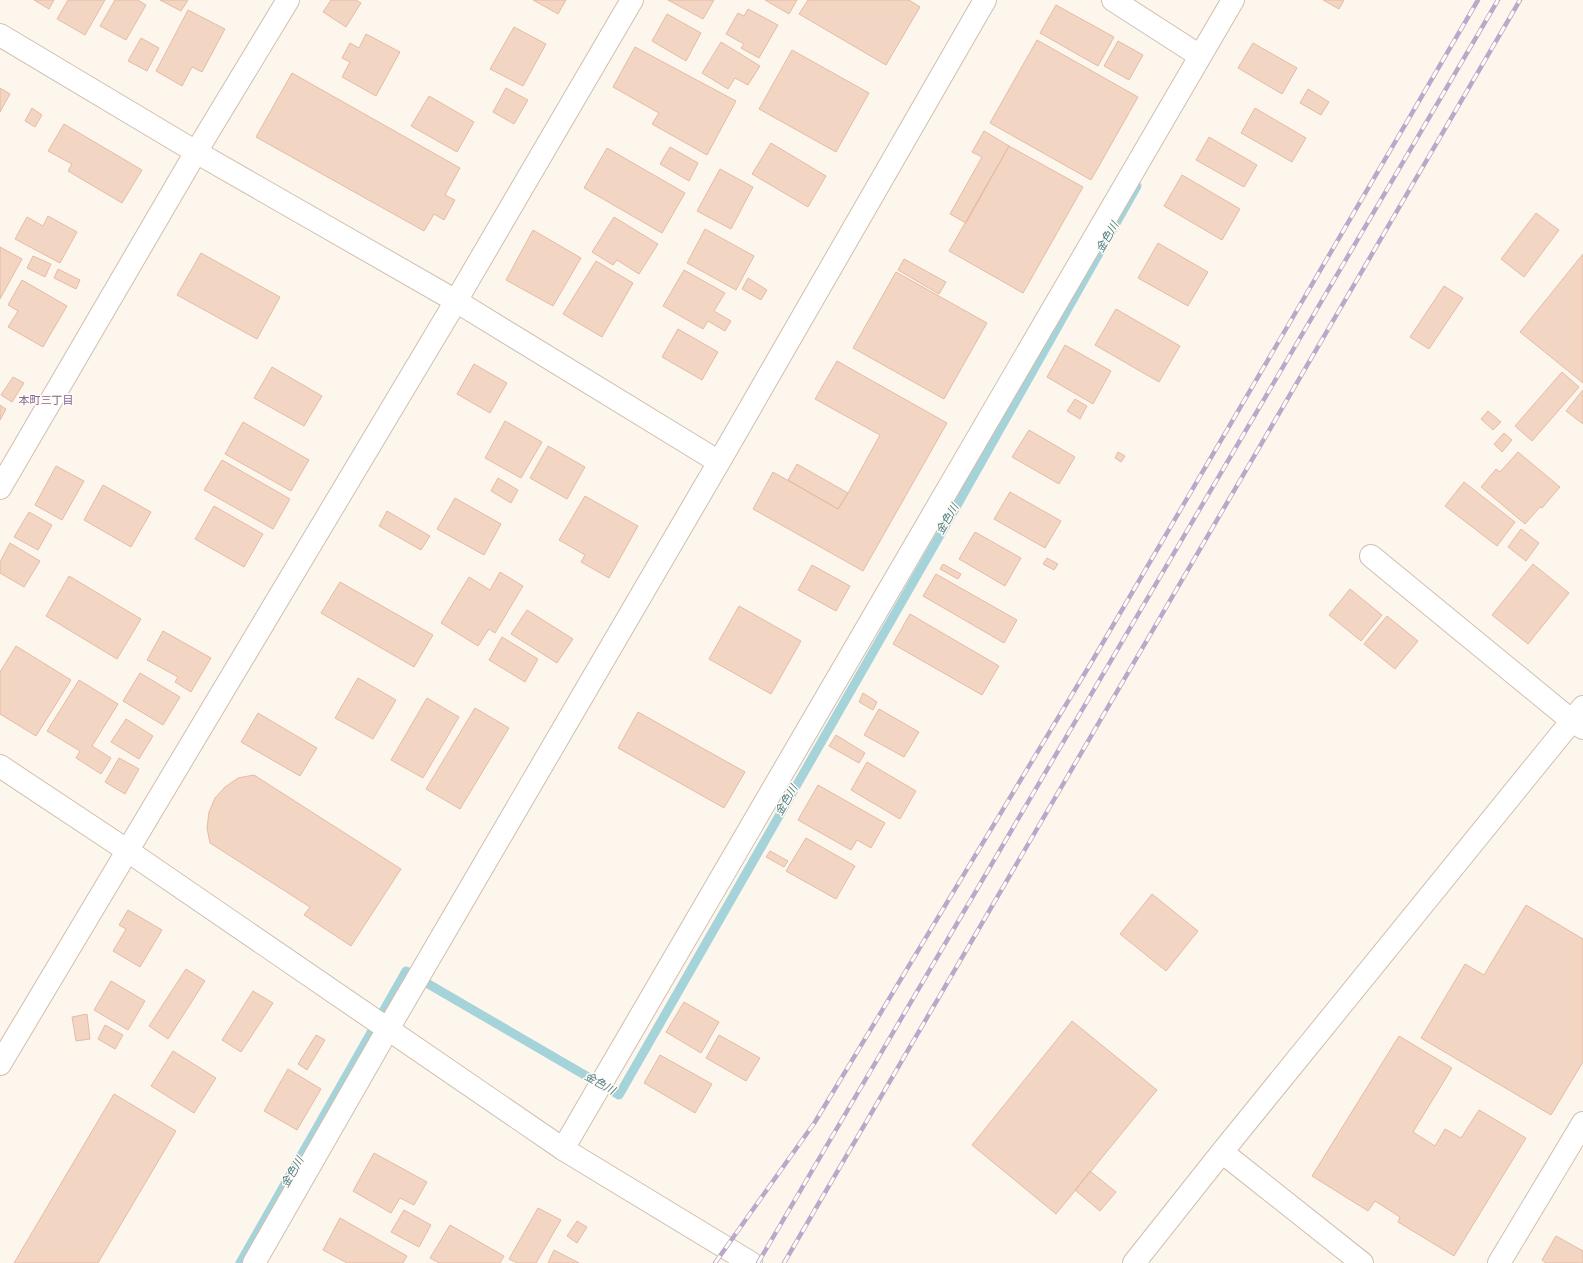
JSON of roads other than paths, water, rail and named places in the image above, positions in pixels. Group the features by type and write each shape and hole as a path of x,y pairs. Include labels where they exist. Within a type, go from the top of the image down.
{"street":[{"path":"0,488 196,152 288,0"},
{"path":"0,1064 456,301 632,0"},
{"path":"254,1263 388,1029 719,462 985,0"},
{"path":"1113,0 1200,56"},
{"path":"563,1149 1233,0"},
{"path":"0,35 196,152 456,301 719,462"},
{"path":"1134,1263 1222,1152 1579,718 1371,556"},
{"path":"0,766 128,851 563,1149 751,1263"},
{"path":"1499,1263 1583,1123"},
{"path":"1222,1152 1362,1263"}],"waterway":[{"name":"金色川","path":"240,1263 406,971 619,1095 955,509 1137,186"}],"railway":[{"path":"715,1263 815,1122 1091,663 1478,0"},
{"path":"758,1263 1498,0"},
{"path":"784,1263 1520,0"}],"district":[{"name":"本町三丁目","path":"46,400"}]}
